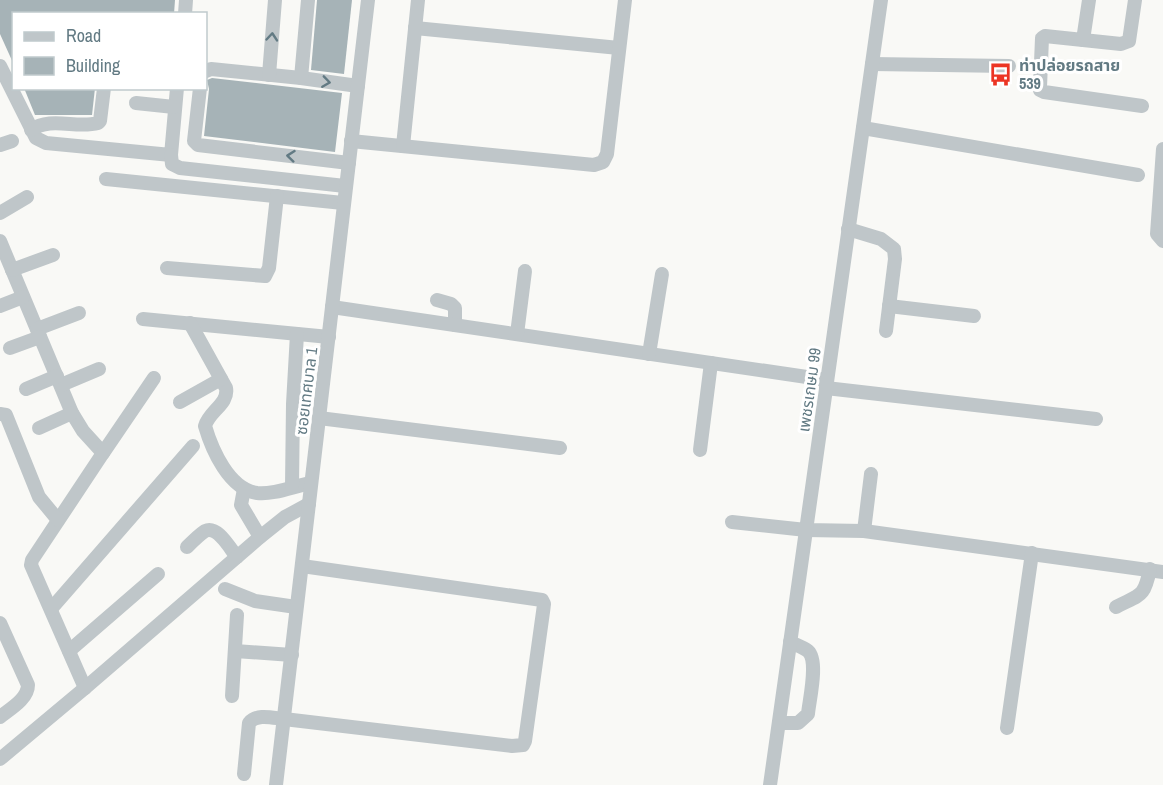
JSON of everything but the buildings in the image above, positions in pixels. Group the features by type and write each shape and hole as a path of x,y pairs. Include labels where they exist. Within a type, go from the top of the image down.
{"street":[{"path":"269,75 275,0"},
{"path":"302,78 308,0"},
{"name":"ซอยเทศบาล 1","path":"276,785 368,0"},
{"path":"403,146 418,0"},
{"path":"351,141 594,165 603,162 607,154 625,0"},
{"name":"เพชรเกษม 99","path":"770,785 881,0"},
{"path":"1083,40 1089,0"},
{"path":"1135,0 1129,41 1121,44 1045,36 1042,38 1040,90 1142,106"},
{"path":"415,28 619,48"},
{"path":"872,64 1010,66"},
{"path":"0,66 36,138 46,143 171,155"},
{"path":"207,71 211,69 302,78 358,86"},
{"path":"32,130 40,124 47,123 87,125 98,123 104,90"},
{"path":"177,90 172,164 180,168 345,186"},
{"path":"200,90 194,141 198,145 349,163"},
{"path":"136,103 174,107"},
{"path":"863,128 1138,175"},
{"path":"1163,149 1157,234 1163,241"},
{"path":"106,179 343,203"},
{"path":"167,268 265,276 269,268 277,196"},
{"path":"0,213 27,197"},
{"path":"849,229 881,239 894,249 895,260 886,331"},
{"path":"0,241 7,264 72,413 83,431 104,453"},
{"path":"7,264 53,255"},
{"path":"517,334 525,271"},
{"path":"649,354 662,274"},
{"path":"0,306 23,297"},
{"path":"437,300 451,304 455,308 455,325"},
{"path":"889,306 974,316"},
{"path":"332,307 711,363 827,384 1096,419"},
{"path":"10,348 79,313"},
{"path":"143,319 329,336"},
{"path":"190,323 227,394 225,400 209,416 205,426 224,468 244,489 257,493 311,483"},
{"path":"292,486 297,334"},
{"path":"700,450 711,363"},
{"path":"26,390 99,369"},
{"path":"85,688 31,565 32,560 154,378"},
{"path":"180,402 221,379"},
{"path":"39,428 72,413"},
{"path":"0,414 6,416 39,496 58,520"},
{"path":"319,418 560,448"},
{"path":"51,609 193,446"},
{"path":"864,531 871,474"},
{"path":"244,489 241,505 260,537"},
{"path":"0,759 260,537 285,517 309,504"},
{"path":"732,522 806,530 864,531 1159,571 1141,594 1116,608"},
{"path":"187,547 206,531 211,530 216,532 237,557"},
{"path":"1007,728 1032,553"},
{"path":"244,774 249,723 257,717 519,746 525,741 544,604 542,600 536,597 302,566"},
{"path":"69,651 158,574"},
{"path":"225,589 255,601 296,607"},
{"path":"232,696 237,615"},
{"path":"0,623 24,674 28,691 0,717"},
{"path":"779,723 798,723 808,714 812,656 808,651 790,642"},
{"path":"235,651 291,655"}],"place":[{"name":"ท่าปล่อยรถสาย 539","path":"1001,74"}]}
